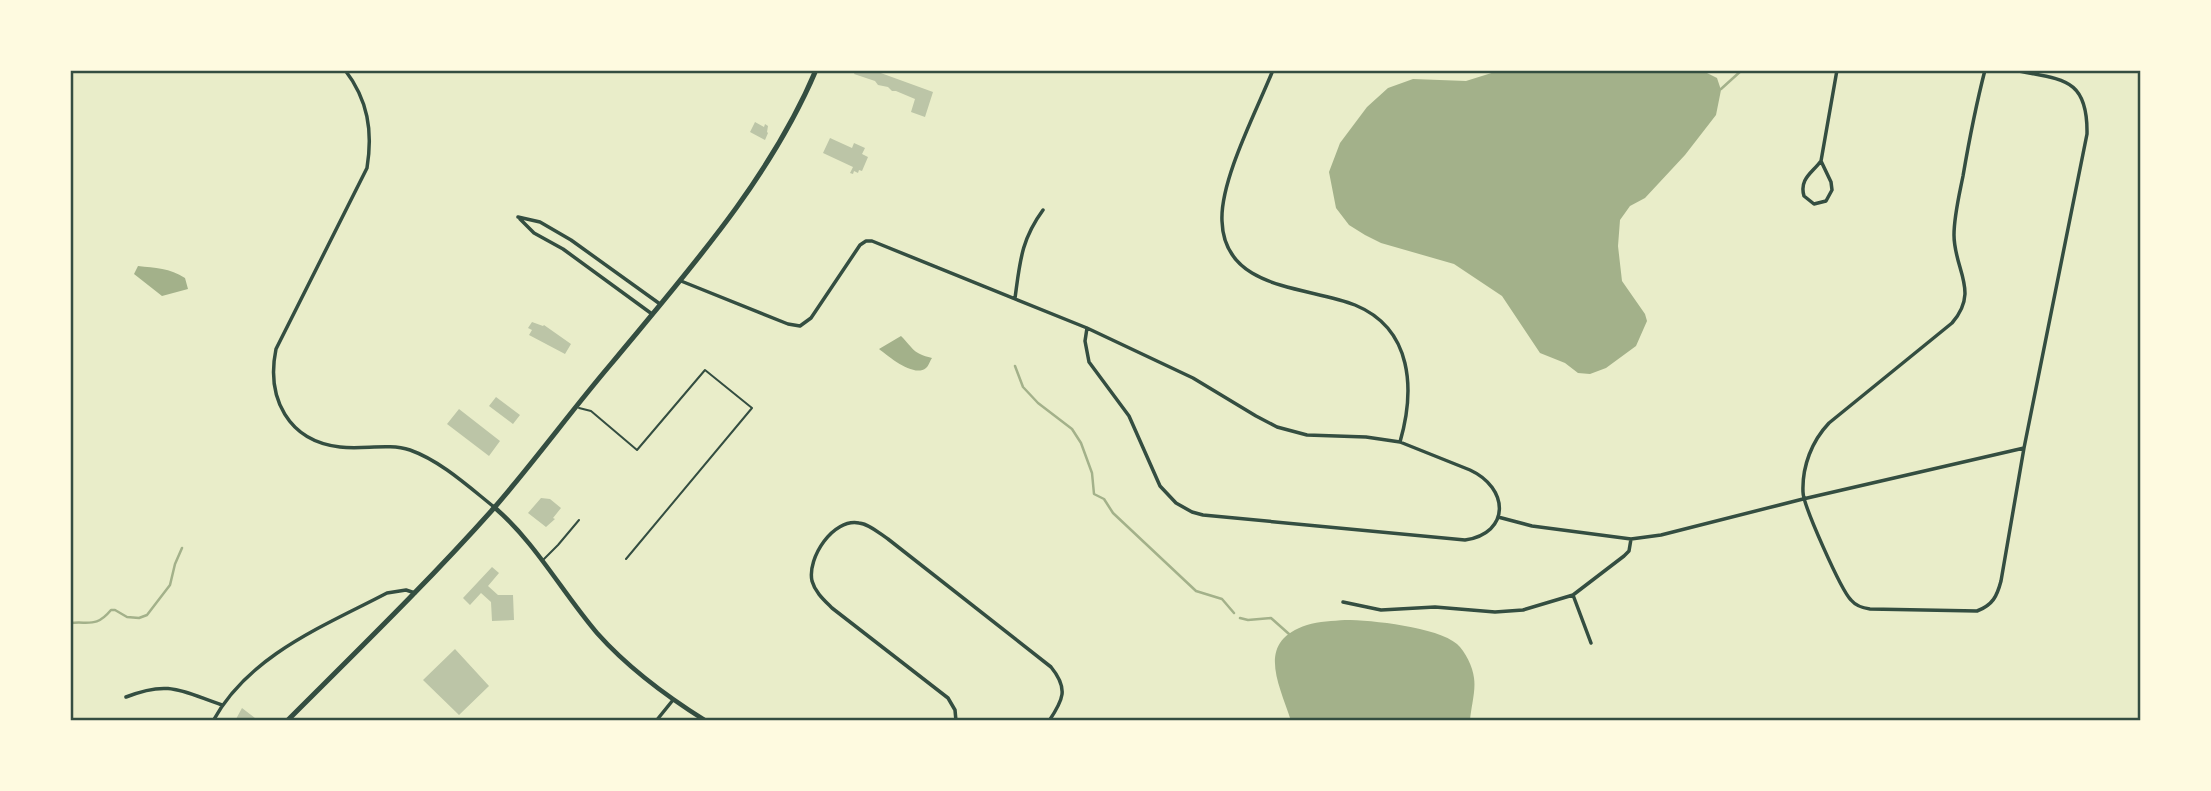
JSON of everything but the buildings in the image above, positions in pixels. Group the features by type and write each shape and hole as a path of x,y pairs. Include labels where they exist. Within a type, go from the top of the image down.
{"highway":[{"path":"287,721 415,593 494,507 652,314 749,192 783,136 816,70"}],"street":[{"path":"345,70 360,92 368,116 370,143 367,168 276,349 273,370 275,393 283,411 288,419 310,438 340,447 401,448 439,465 505,517 542,560 584,616 644,679 706,721"},
{"path":"1273,70 1227,186 1222,218 1224,238 1238,260 1257,276 1278,285 1357,306 1372,314 1385,326 1399,346 1408,377 1408,409 1400,442"},
{"path":"1821,161 1832,190 1826,201 1814,204 1804,196 1802,187 1805,178 1821,161 1838,70"},
{"path":"1985,70 1966,155 1954,233 1955,249 1965,286 1963,308 1952,323 1822,430 1813,442 1809,455 1803,499 1845,591 1856,604 1870,609 1977,611 1994,599 2001,581 2024,448 2087,134 2084,101 2075,87 2061,80 2014,70"},
{"path":"1016,298 1023,244 1030,227 1043,209"},
{"path":"652,314 564,249 534,233 518,217 540,222 570,240 660,304"},
{"path":"679,280 788,324 800,326 811,318 860,245 868,241 1087,328 1193,378 1277,427 1312,435 1366,437 1400,442 1470,470 1488,480 1496,492 1498,517 1488,531 1465,540 1192,512 1176,503 1160,486 1129,416 1093,368 1086,348 1087,328"},
{"path":"1498,517 1532,526 1632,539 1661,535 2024,448"},
{"path":"956,721 956,710 948,698 832,608 816,590 812,579 813,560 824,542 845,524 861,523 888,539 1051,667 1058,675 1063,688 1059,706 1049,721"},
{"path":"1343,602 1381,610 1436,607 1495,612 1536,607 1573,596 1624,556 1629,551 1632,539"},
{"path":"213,721 237,686 258,666 288,646 387,593 405,590 415,593"},
{"path":"1573,596 1591,643"},
{"path":"126,697 146,689 167,687 222,705"},
{"path":"656,721 673,700"}],"lane":[{"path":"575,407 591,411 637,450 705,370 752,408 626,559"},
{"path":"542,560 579,520"}],"shaded area":[{"path":"1501,70 1701,70 1717,78 1721,90 1716,115 1685,155 1645,198 1630,206 1620,220 1618,246 1622,281 1647,321 1636,346 1606,368 1590,374 1578,373 1565,363 1540,353 1502,296 1454,264 1381,243 1349,225 1336,208 1329,172 1340,143 1367,107 1388,88 1413,79 1466,81"},
{"path":"138,266 174,272 185,278 188,289 162,296 134,274"},
{"path":"901,336 917,352 932,358 926,368 908,368 879,349"},
{"path":"1345,620 1371,621 1420,629 1448,638 1457,644 1466,655 1473,674 1470,721 1291,721 1275,665 1281,642 1291,632 1307,625"}],"waterway":[{"path":"1721,89 1742,70"},
{"path":"1015,366 1023,387 1038,403 1072,429 1081,443 1092,473 1094,494 1104,499 1113,513 1196,591 1222,599 1234,613"},
{"path":"70,623 96,621 111,610 127,617 139,618 147,615 170,585 182,548"},
{"path":"1240,618 1271,618 1289,634"}]}
